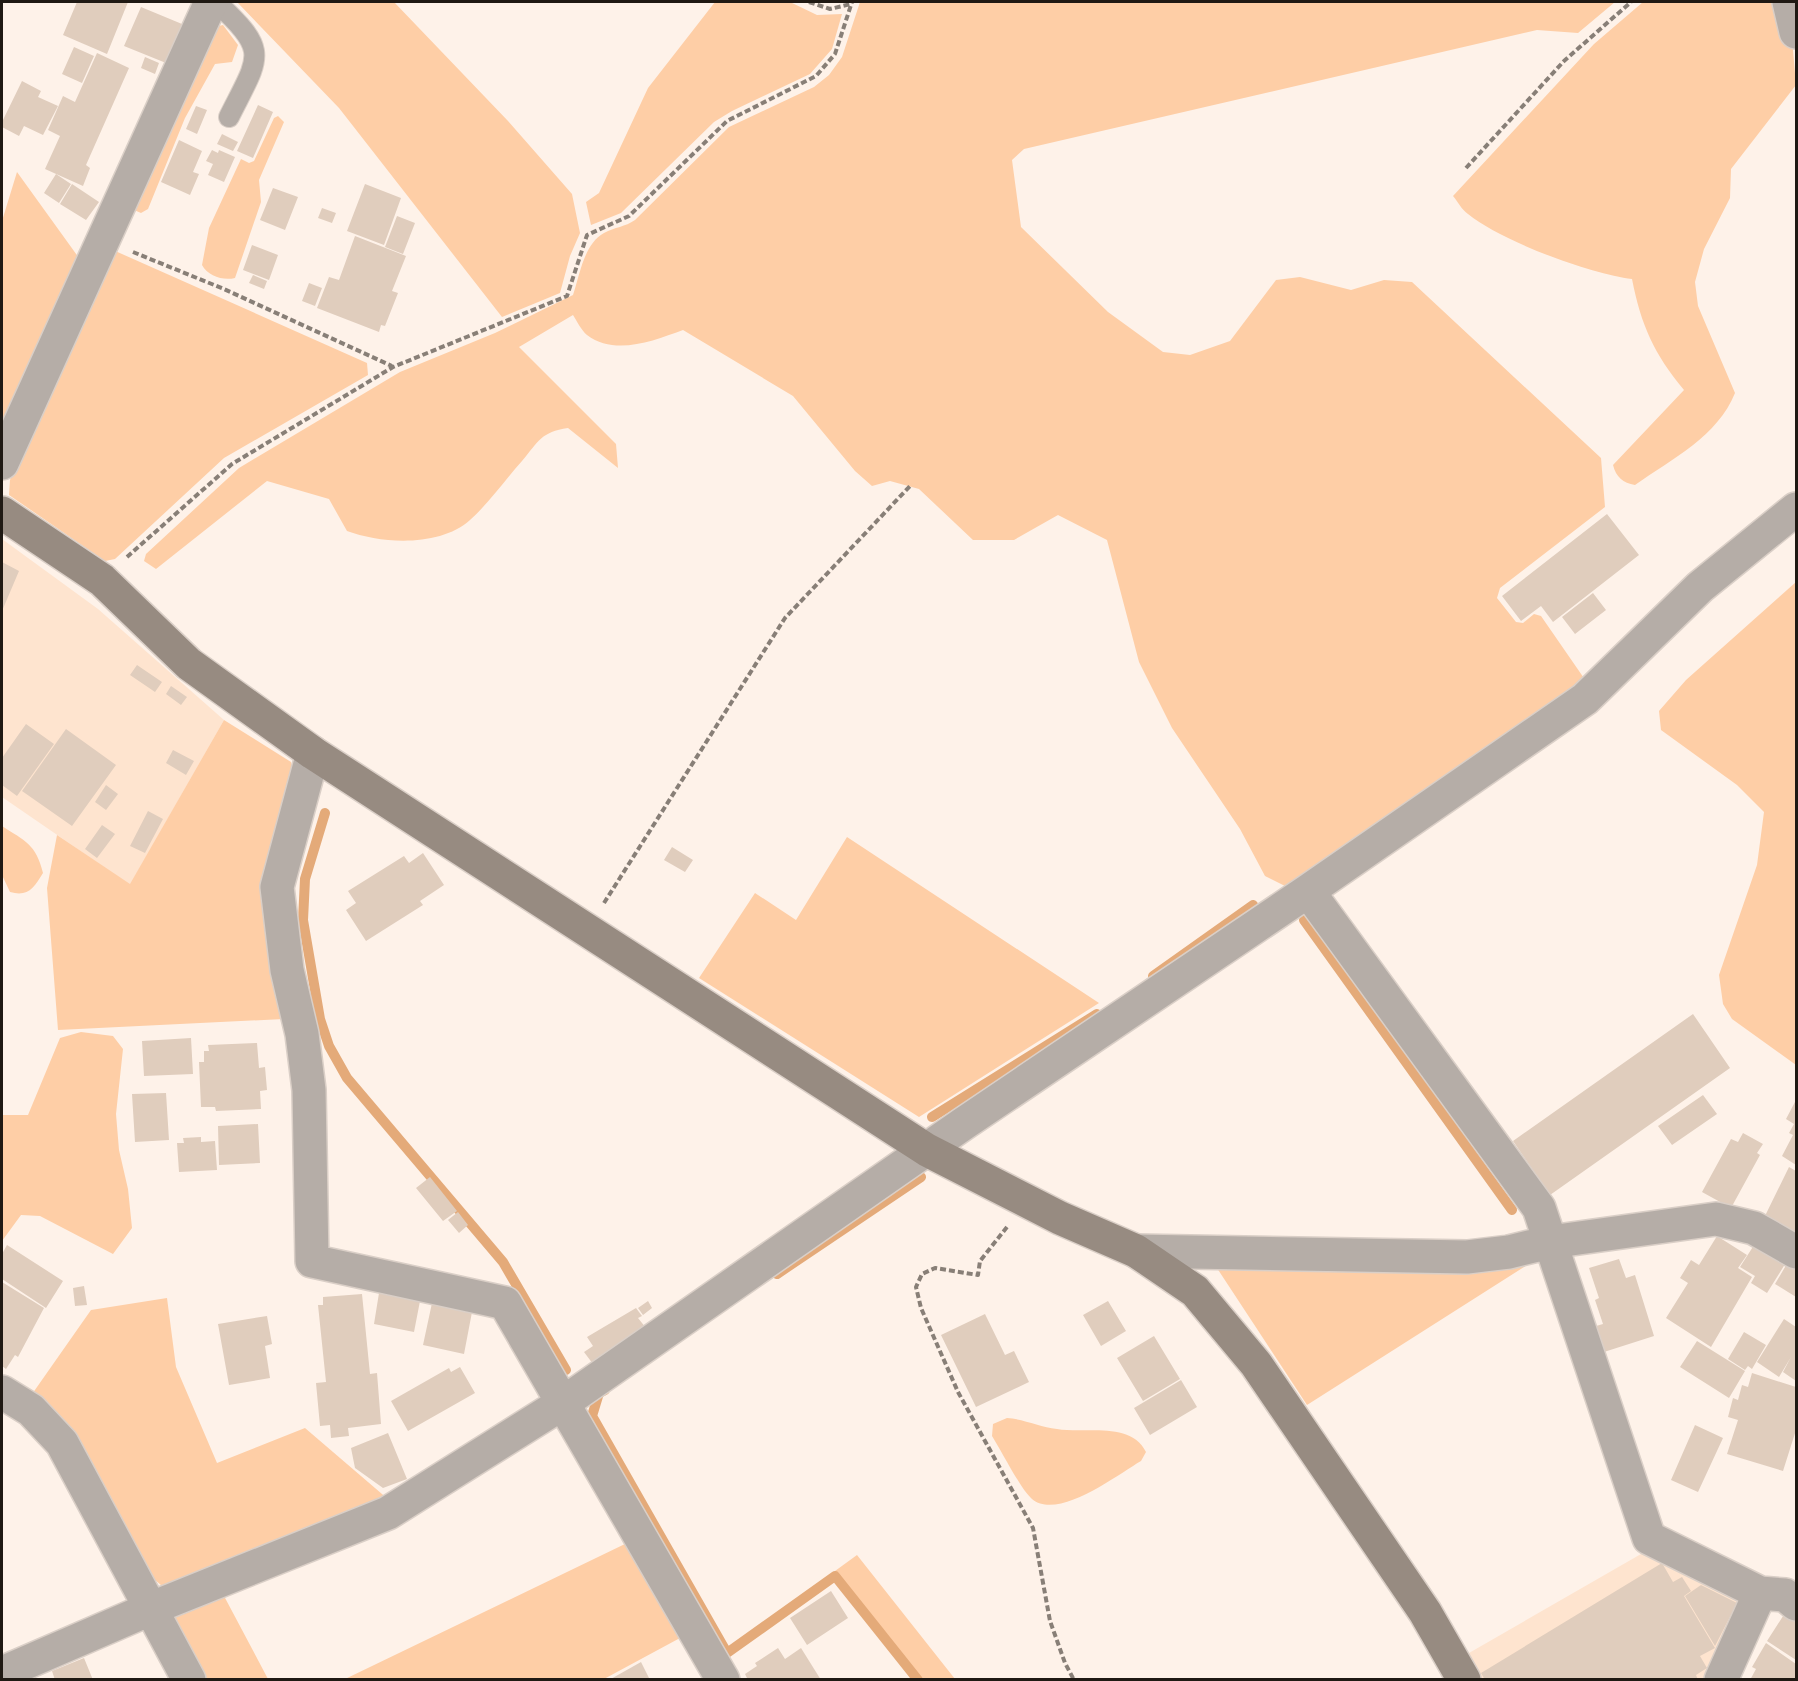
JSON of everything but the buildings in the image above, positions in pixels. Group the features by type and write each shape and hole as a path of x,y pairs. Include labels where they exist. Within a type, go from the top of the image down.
{"street":[{"path":"2,463 101,239 211,2"},
{"path":"1789,2 1797,32"},
{"path":"2,1673 152,1608 388,1513 562,1403 1585,699 1700,587 1797,510"},
{"path":"2,513 102,580 189,664 313,753 927,1150 1023,1199 1136,1251 1195,1291 1256,1364 1425,1612 1464,1680"},
{"path":"313,753 277,887 287,970 302,1034 309,1090 312,1261 505,1303 723,1680"},
{"path":"1308,891 1539,1209 1649,1538 1785,1592 1721,1680"},
{"path":"1136,1251 1467,1257 1509,1252 1550,1242 1716,1219 1754,1228 1797,1252"},
{"path":"2,1392 31,1410 62,1443 189,1680"}],"lane":[{"path":"216,2 245,29 254,47 255,65 229,117"}],"path":[{"path":"809,2 830,9 851,3"},
{"path":"1466,168 1564,61 1631,2"},
{"path":"102,580 232,464 393,367 567,296 587,235 629,216 727,121 816,76 835,54 851,3"},
{"path":"101,239 224,289 393,367"},
{"path":"586,930 785,618 911,485"},
{"path":"1023,1199 1003,1233 980,1261 978,1275 935,1268 922,1274 916,1287 921,1308 958,1392 1033,1528 1050,1622 1065,1663 1074,1680"}],"shaded area":[{"path":"237,2 394,2 508,121 572,194 580,233 570,256 560,293 502,317 339,108"},
{"path":"715,2 790,2 817,15 842,14 832,49 810,74 714,122 621,213 591,225 586,202 599,193 648,88"},
{"path":"860,2 1615,2 1578,33 1537,30 1024,149 1012,160 1021,227 1108,312 1163,352 1190,355 1230,341 1276,280 1300,277 1351,290 1384,280 1412,282 1601,458 1605,507 1500,588 1497,598 1516,622 1523,623 1534,614 1541,616 1588,684 1285,886 1265,876 1240,829 1172,728 1139,662 1107,540 1058,515 1014,540 973,540 919,489 890,481 872,486 855,471 793,396 683,330 647,342 622,346 610,345 587,335 573,315 519,347 616,444 618,468 568,428 552,432 537,443 470,520 458,529 443,535 410,540 377,539 347,531 329,499 267,481 156,569 144,561 146,554 239,468 400,372 495,333 573,295 587,252 597,238 635,220 729,127 814,87 829,75 842,57"},
{"path":"1643,2 1783,2 1793,50 1796,85 1731,169 1730,198 1704,249 1695,282 1698,306 1735,393 1727,408 1706,434 1635,485 1621,479 1613,465 1684,390 1664,364 1650,338 1644,325 1632,279 1593,271 1523,245 1483,224 1466,212 1453,196 1594,44"},
{"path":"223,25 238,45 232,62 215,64 185,118 148,209 141,213 134,210 214,27"},
{"path":"278,116 284,122 259,180 261,202 235,278 216,277 202,265 209,228 241,159 249,163 254,161 274,118"},
{"path":"17,172 79,258 2,434 2,221"},
{"path":"113,250 367,363 368,375 224,458 115,559 105,561 9,495 10,480"},
{"path":"2,539 98,609 224,720 130,885 2,797"},
{"path":"1796,582 1796,1065 1732,1019 1723,1004 1719,975 1757,865 1764,812 1737,785 1661,730 1659,711 1686,680"},
{"path":"224,720 291,762 295,776 284,1019 58,1030 47,888 57,835 130,884"},
{"path":"2,826 28,844 40,863 43,873 33,887 26,892 10,892 2,875"},
{"path":"847,837 1099,1003 919,1117 699,978 755,893 796,920"},
{"path":"81,1032 113,1036 123,1049 116,1114 119,1150 128,1189 132,1228 113,1254 40,1216 21,1215 2,1241 2,1115 28,1115 60,1038"},
{"path":"1535,1260 1307,1405 1213,1262"},
{"path":"167,1298 176,1367 217,1463 305,1428 389,1500 176,1587 162,1586 146,1572 30,1397 91,1310"},
{"path":"1007,1418 1057,1429 1118,1432 1139,1442 1146,1452 1141,1461 1087,1494 1057,1504 1043,1504 1027,1494 992,1436 993,1424"},
{"path":"627,1543 680,1638 604,1679 343,1680"},
{"path":"1648,1550 1742,1599 1703,1679 1480,1679 1469,1653"},
{"path":"857,1555 955,1679 922,1679 835,1571"},
{"path":"224,1596 268,1679 200,1679 169,1616"}],"waterway":[{"path":"325,813 305,879 303,920 320,1019 329,1046 347,1078 503,1262 566,1370"},
{"path":"1153,976 1253,905"},
{"path":"1304,920 1512,1210"},
{"path":"932,1117 1097,1014"},
{"path":"777,1274 921,1177"},
{"path":"605,1390 599,1393 592,1416 727,1653 835,1576 918,1680"}]}
